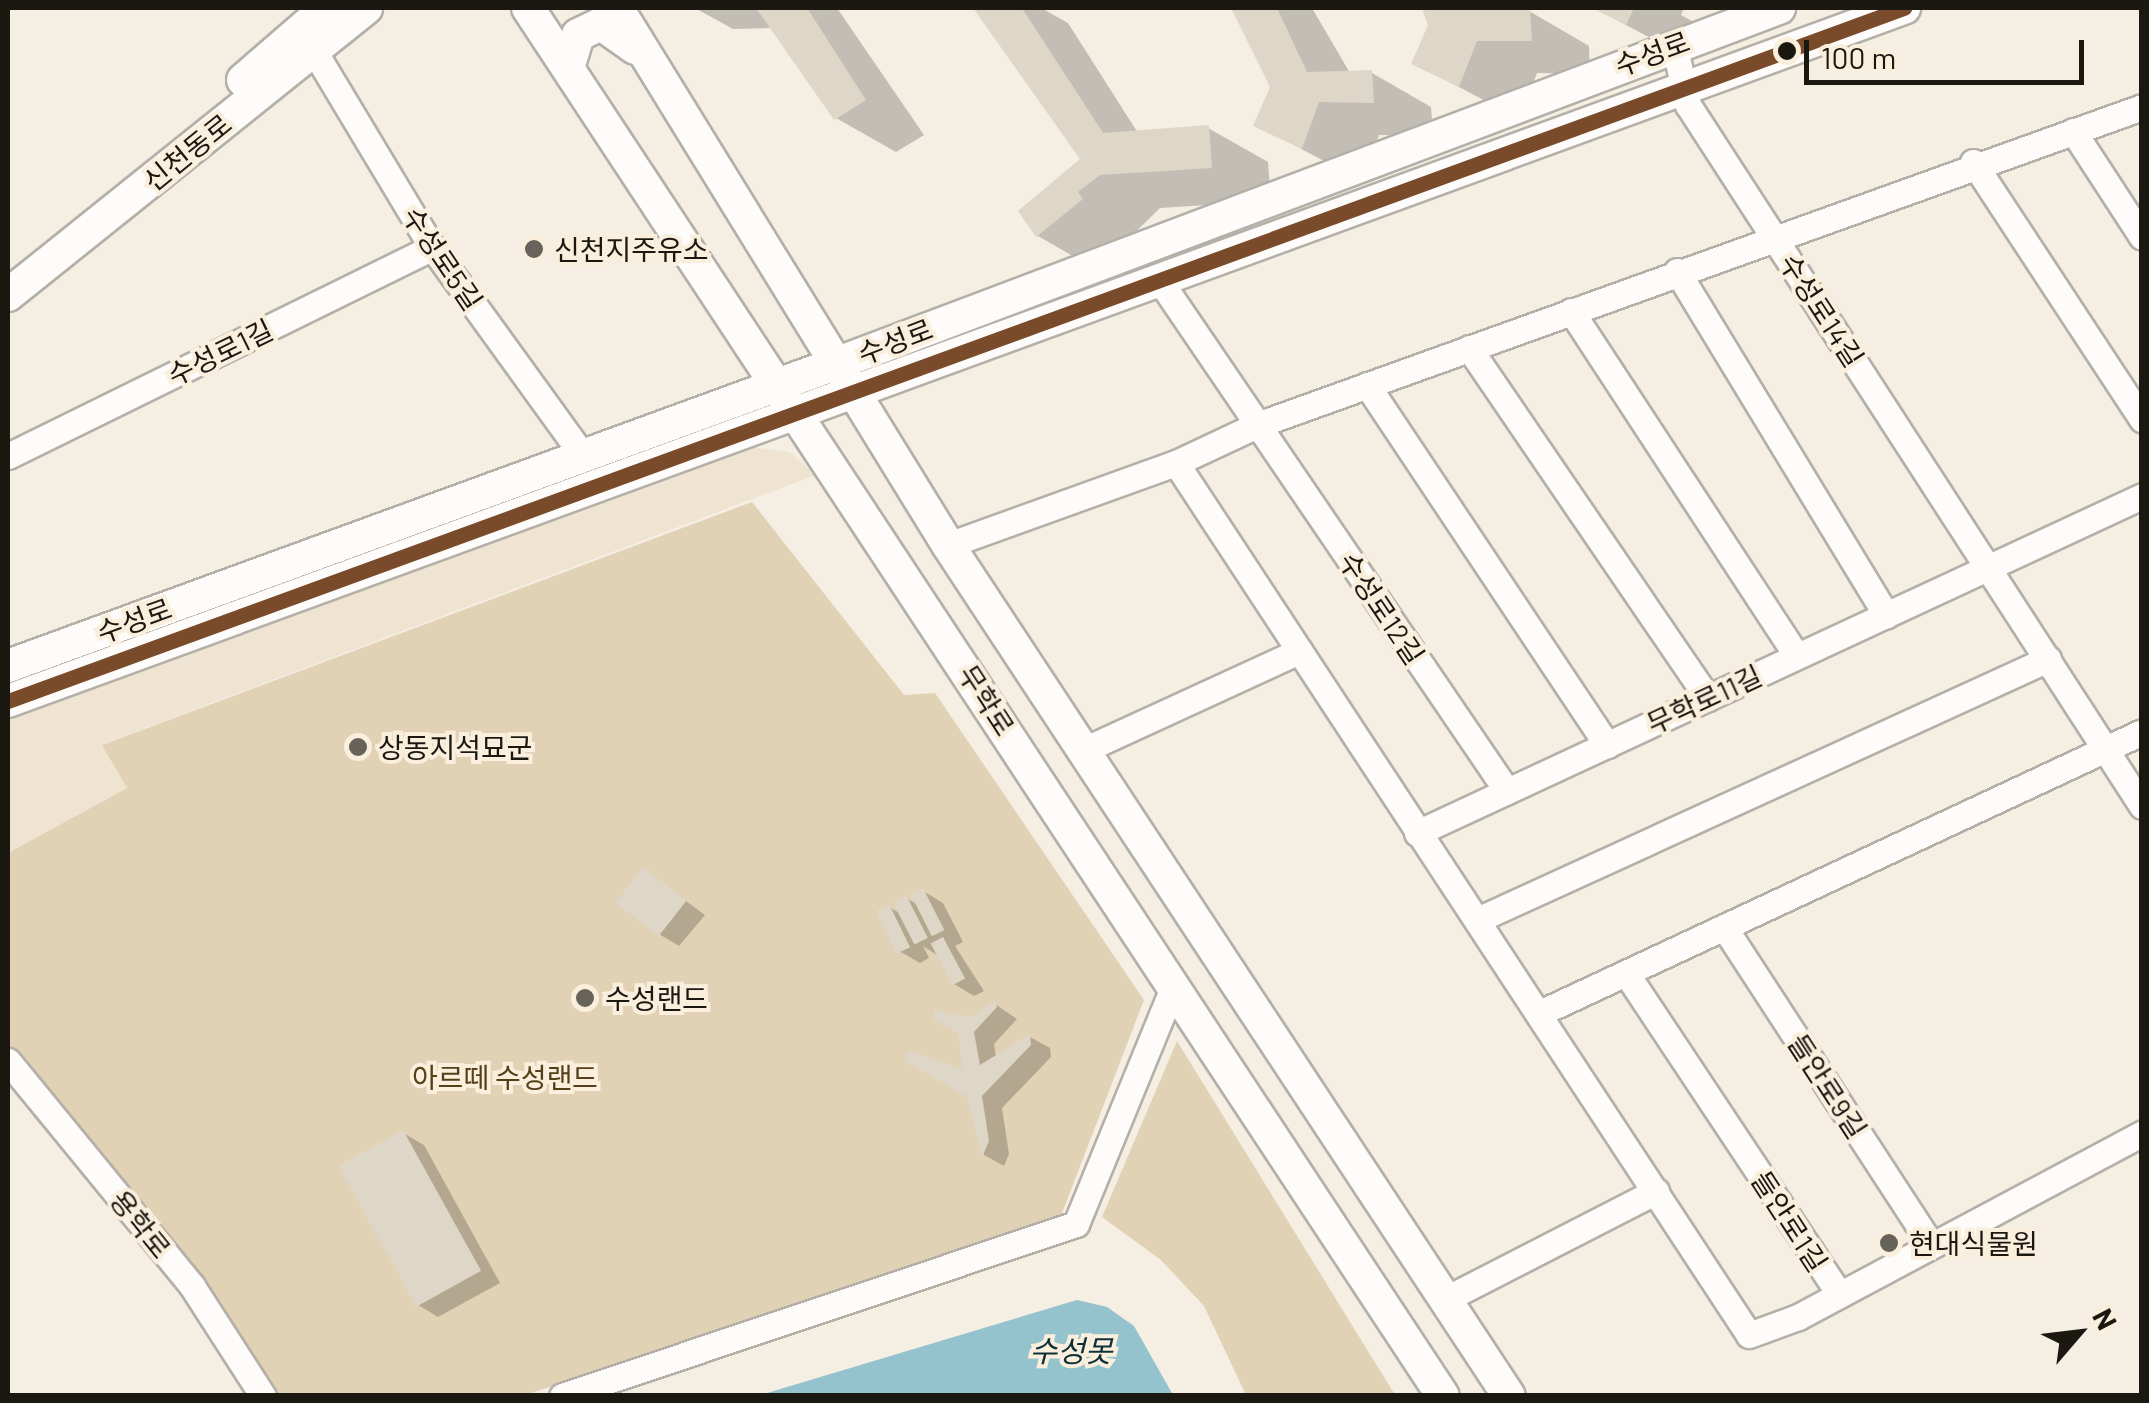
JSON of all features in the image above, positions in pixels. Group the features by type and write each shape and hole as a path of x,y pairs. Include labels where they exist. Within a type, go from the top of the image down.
{"main road":[{"name":"신천동로","path":"8,269 326,8"},
{"name":"신천동로","path":"8,295 366,8"},
{"name":"무학로","path":"528,8 790,397 1442,1396"},
{"name":"무학로","path":"616,8 948,545 1448,1298 1509,1396"},
{"name":"수성로","path":"8,700 846,377 1674,45 1779,8"},
{"name":"수성로","path":"846,377 1160,281 1904,8"},
{"path":"568,65 578,35 601,24 620,32 649,62"},
{"name":"수성로","path":"8,666 584,457 790,397"}],"street":[{"name":"수성로14길","path":"1674,45 1688,106 1990,566 2142,806"},
{"name":"수성로5길","path":"314,51 432,247 584,457"},
{"path":"948,545 1176,463 1257,425 1973,162 2142,107"},
{"path":"2073,130 2142,237"},
{"path":"1973,162 2142,419"},
{"name":"수성로1길","path":"8,456 432,247"},
{"path":"1677,272 1886,614"},
{"name":"수성로12길","path":"1160,281 1506,791"},
{"path":"1571,311 1797,656"},
{"path":"1470,348 1708,698"},
{"path":"1367,385 1607,744"},
{"path":"1176,463 1656,1191 1448,1298"},
{"path":"1990,566 2142,496"},
{"name":"무학로11길","path":"1417,833 1990,566"},
{"path":"1084,750 1298,651"},
{"path":"1476,920 2048,659"},
{"path":"1540,1013 2142,732"},
{"name":"들안로9길","path":"1724,927 1931,1245"},
{"name":"들안로1길","path":"1626,972 1838,1294 1749,1335 1656,1191"},
{"path":"562,1396 1076,1224 1174,985"},
{"name":"용학로","path":"8,1061 192,1286 263,1396"},
{"path":"1838,1294 2142,1133"}],"shaded area":[{"path":"748,447 790,452 816,475 103,744 127,788 8,853 8,719"}],"green space":[{"name":"아르떼 수성랜드","path":"752,502 904,695 935,693 1144,1000 1059,1221 525,1395 277,1395 8,1060 8,853 127,788 102,745"},
{"path":"1177,1041 1395,1395 1246,1395 1204,1306 1161,1260 1102,1217"}],"water":[{"name":"수성못","path":"1077,1300 1107,1307 1134,1326 1173,1395 760,1395"}],"building":[{"path":"756,8 807,8 866,100 834,120"},
{"path":"973,8 1022,8 1103,133 1209,125 1212,168 1100,175 1078,192 1083,199 1036,237 1018,211 1080,159"},
{"path":"1231,8 1277,8 1307,72 1372,70 1374,103 1319,102 1302,149 1253,126 1270,87"},
{"path":"1422,8 1530,9 1532,41 1477,41 1459,87 1411,64 1428,25"},
{"path":"1592,8 1634,8 1626,25"},
{"path":"643,867 686,901 659,936 615,902"},
{"path":"923,888 944,930 932,936 911,894"},
{"path":"906,895 928,938 914,945 893,902"},
{"path":"889,904 910,947 897,954 876,911"},
{"path":"943,937 965,978 953,985 931,944"},
{"path":"995,1001 997,1007 974,1032 980,1065 1030,1034 1031,1045 982,1096 989,1141 982,1157 967,1097 905,1061 907,1051 962,1069 958,1033 934,1020 934,1010 969,1017"},
{"path":"403,1130 481,1271 416,1307 338,1166"}],"transit line":[{"path":"8,701 1904,8"}],"place":[{"name":"신천지주유소","path":"534,249"},
{"name":"상동지석묘군","path":"358,747"},
{"name":"수성랜드","path":"585,998"},
{"name":"현대식물원","path":"1889,1243"}]}
